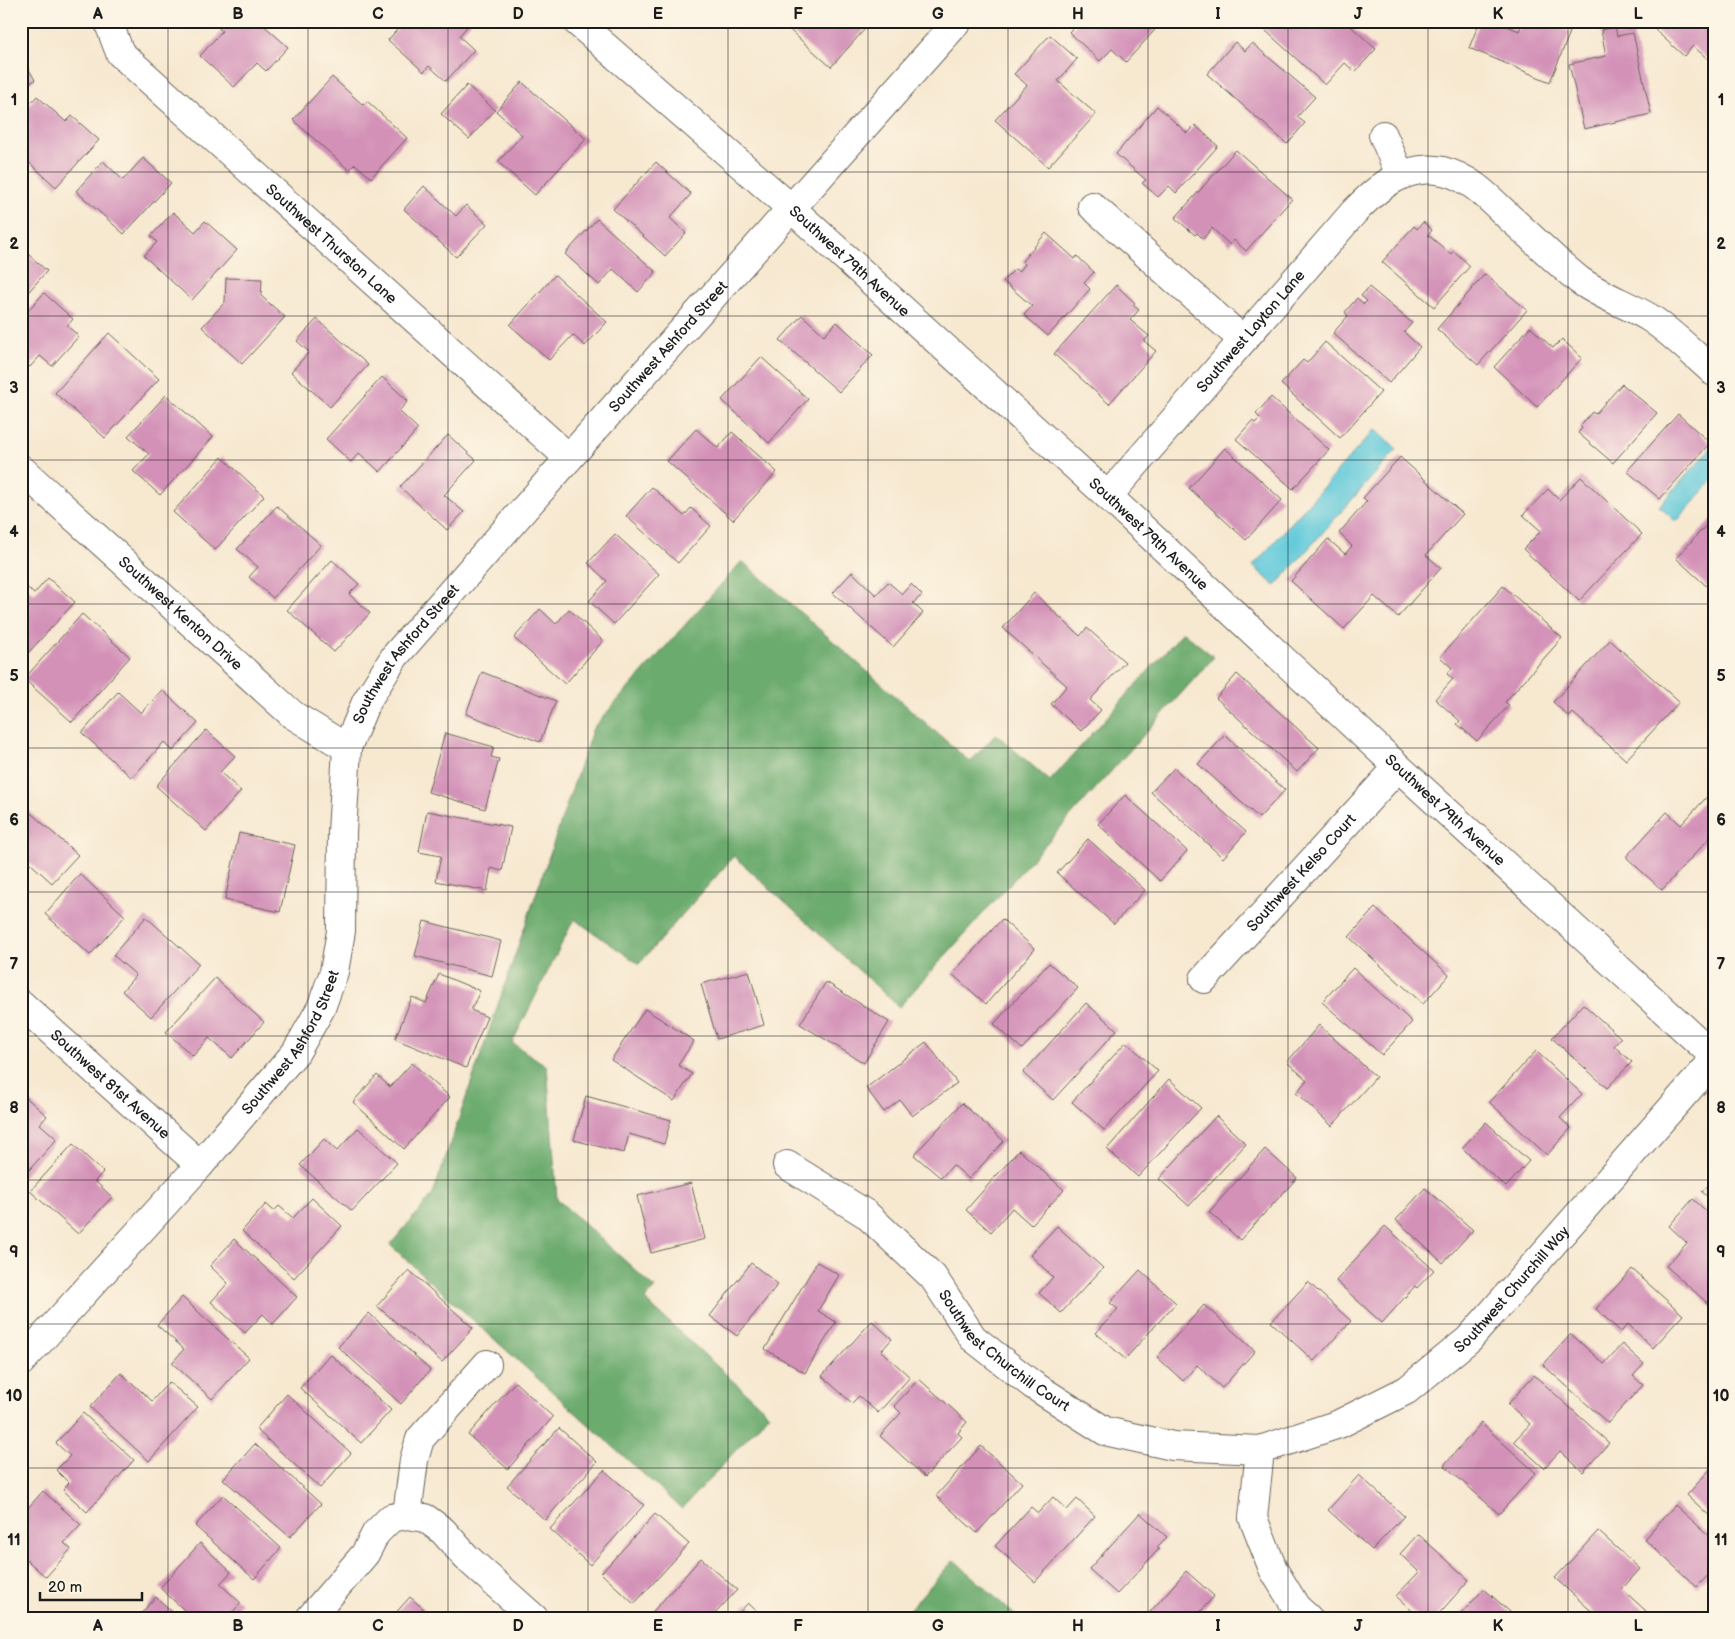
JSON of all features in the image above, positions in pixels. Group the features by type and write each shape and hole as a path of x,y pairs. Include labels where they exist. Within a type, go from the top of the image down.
{"street":[{"name":"Southwest Thurston Lane","path":"108,21 120,53 568,458"},
{"name":"Southwest 79th Avenue","path":"576,21 792,209 1108,496 1398,767 1714,1056"},
{"name":"Southwest Ashford Street","path":"21,1362 200,1165 296,1052 321,1008 334,972 341,931 342,832 347,748 366,702 395,656 568,458 958,21"},
{"path":"1383,135 1400,175"},
{"name":"Southwest Layton Lane","path":"1108,496 1354,212 1375,191 1400,175 1422,170 1442,171 1461,177 1472,184 1582,282 1651,319 1714,372"},
{"path":"1092,206 1244,340"},
{"name":"Southwest Kenton Drive","path":"21,469 293,715 347,748"},
{"name":"Southwest Kelso Court","path":"1204,979 1398,767"},
{"name":"Southwest 81st Avenue","path":"21,1004 200,1165"},
{"name":"Southwest Churchill Way","path":"1260,1450 1339,1424 1407,1390 1469,1339 1714,1060"},
{"name":"Southwest Churchill Court","path":"787,1165 866,1214 933,1277 973,1338 1033,1385 1105,1431 1173,1446 1260,1450"},
{"path":"407,1515 414,1460 420,1439 487,1364"},
{"path":"1260,1450 1253,1518 1273,1569 1296,1607 1308,1618"},
{"path":"310,1618 365,1554 376,1533 391,1518 407,1515 425,1518 443,1531 466,1557 534,1618"}],"green space":[{"path":"742,561 970,762 996,734 1050,781 1183,632 1214,657 899,1007 734,856 639,964 574,919 512,1043 547,1066 557,1199 655,1288 645,1300 769,1414 682,1509 390,1245 433,1194 593,728"},
{"path":"954,1560 1018,1618 901,1618"}],"water":[{"path":"1375,429 1397,449 1275,586 1253,566"},
{"path":"1714,445 1714,479 1676,522 1659,506"}],"building":[{"path":"211,21 259,21 288,47 266,71 257,63 234,87 200,56 222,31"},
{"path":"405,21 472,21 459,36 474,50 446,81 429,66 424,72 388,40"},
{"path":"785,21 872,21 831,67 783,24"},
{"path":"1079,21 1162,22 1126,62 1112,49 1100,61 1069,32"},
{"path":"1255,21 1345,21 1376,49 1355,72 1345,63 1325,85"},
{"path":"1480,21 1496,21 1519,31 1523,21 1545,21 1570,32 1550,82 1469,48"},
{"path":"1663,21 1714,21 1714,57 1710,61 1693,46 1684,56 1655,30"},
{"path":"1615,27 1617,36 1633,33 1651,114 1584,129 1569,64 1606,56 1601,30"},
{"path":"1050,35 1077,59 1058,81 1096,114 1048,167 995,120 1027,85 1014,74"},
{"path":"1235,42 1245,51 1252,43 1315,97 1297,117 1305,123 1287,144 1207,74"},
{"path":"21,56 35,80 21,88"},
{"path":"332,77 363,105 367,101 407,138 371,178 355,164 349,170 293,120"},
{"path":"522,82 586,139 535,195 498,162 522,135 496,111"},
{"path":"467,85 495,110 469,139 441,114"},
{"path":"37,96 66,122 72,116 99,140 56,187 21,155 21,114"},
{"path":"1157,106 1187,133 1195,125 1218,146 1176,193 1169,186 1158,197 1142,183 1146,180 1116,154"},
{"path":"1236,150 1292,199 1246,251 1234,240 1230,245 1212,228 1203,239 1197,233 1195,235 1175,218"},
{"path":"143,158 171,183 124,234 76,191 103,161 123,180"},
{"path":"656,162 691,194 670,218 686,233 665,256 613,209"},
{"path":"424,186 456,216 466,205 487,224 456,257 404,209"},
{"path":"173,212 195,232 205,221 237,250 192,300 144,256 157,242 151,236"},
{"path":"597,219 656,272 638,292 613,269 599,285 565,254"},
{"path":"1423,222 1432,230 1428,235 1451,254 1454,251 1470,266 1434,307 1382,262 1414,226 1417,229"},
{"path":"1046,233 1075,259 1077,256 1094,272 1084,283 1090,289 1048,336 1024,315 1032,306 1003,281 1015,269 1019,272 1025,264 1022,261"},
{"path":"21,248 47,271 23,298 21,296"},
{"path":"1485,274 1527,310 1478,365 1437,329"},
{"path":"555,275 607,322 585,346 573,335 549,360 510,325"},
{"path":"226,278 262,279 261,296 285,317 242,364 202,327 225,302"},
{"path":"1116,285 1135,303 1133,305 1139,310 1130,320 1149,336 1144,341 1156,351 1109,404 1054,354"},
{"path":"1369,287 1412,323 1404,332 1420,347 1389,383 1333,333 1348,316 1345,312 1357,298 1364,304 1367,301 1361,296"},
{"path":"44,293 73,319 67,326 79,336 52,366 40,356 30,367 21,360 21,318"},
{"path":"802,315 824,335 837,322 873,355 839,392 780,340"},
{"path":"317,319 368,365 330,407 291,372 309,352 297,341"},
{"path":"1530,327 1553,348 1562,339 1582,358 1537,407 1494,367"},
{"path":"109,333 159,379 105,438 55,393"},
{"path":"1325,342 1381,392 1340,438 1281,384 1303,360 1307,363"},
{"path":"761,357 808,399 769,443 722,400"},
{"path":"382,377 408,401 399,411 418,429 380,472 359,453 351,462 326,439"},
{"path":"1622,384 1657,413 1613,463 1578,433 1582,428 1580,426 1592,412 1595,414"},
{"path":"166,395 213,437 160,495 133,471 149,454 128,436"},
{"path":"1271,397 1329,450 1293,489 1236,439 1252,421 1255,423 1260,418 1256,414"},
{"path":"1678,414 1710,443 1660,499 1627,471"},
{"path":"696,429 718,448 732,432 777,472 733,520 667,461"},
{"path":"448,435 476,460 444,495 464,512 447,530 400,487"},
{"path":"1225,448 1282,500 1246,540 1189,488"},
{"path":"222,457 264,496 215,550 173,512"},
{"path":"1400,457 1463,514 1426,555 1441,568 1398,617 1374,596 1344,629 1291,581 1328,539 1345,554 1352,546 1339,533 1367,501 1363,498"},
{"path":"1581,477 1642,534 1579,601 1523,549 1541,531 1523,515 1548,489 1559,500"},
{"path":"652,487 684,516 691,508 711,526 678,563 626,516"},
{"path":"277,506 321,545 273,598 249,577 258,567 237,549"},
{"path":"1712,519 1714,521 1714,593 1676,558"},
{"path":"615,534 659,574 614,624 589,601 607,581 588,563"},
{"path":"332,560 359,584 349,594 370,613 334,652 287,610"},
{"path":"852,572 876,595 888,582 902,594 911,584 922,595 913,603 923,613 893,647 833,593"},
{"path":"48,578 75,602 28,653 21,648 21,582 34,594"},
{"path":"1503,586 1562,638 1505,702 1509,705 1477,741 1457,724 1460,721 1435,699 1453,679 1447,674 1452,668 1440,657"},
{"path":"1034,593 1080,636 1087,628 1125,662 1090,700 1101,710 1081,731 1051,704 1067,686 1003,628"},
{"path":"540,609 556,624 569,609 603,641 565,684 514,638"},
{"path":"82,614 130,657 72,722 24,679"},
{"path":"1610,640 1679,702 1626,760 1573,713 1569,717 1553,702"},
{"path":"482,672 556,701 540,742 466,714"},
{"path":"1237,674 1319,748 1297,772 1216,698"},
{"path":"162,690 198,723 173,751 164,742 132,778 82,733 118,692 141,713"},
{"path":"206,730 235,756 220,772 241,791 206,831 156,786"},
{"path":"445,733 494,747 491,757 499,759 485,809 428,792"},
{"path":"1225,735 1285,790 1259,818 1198,764"},
{"path":"1174,768 1246,832 1223,858 1151,792"},
{"path":"1714,789 1714,833 1662,890 1626,857 1667,812 1681,825"},
{"path":"1125,795 1187,851 1160,881 1098,824"},
{"path":"24,807 78,855 52,883 30,863 21,873 21,810"},
{"path":"427,811 511,827 502,871 491,868 487,891 436,881 441,856 419,852"},
{"path":"239,833 295,845 280,912 225,900"},
{"path":"1088,839 1145,890 1114,924 1057,873"},
{"path":"80,874 125,916 90,955 45,914"},
{"path":"1375,908 1449,975 1423,1004 1349,937"},
{"path":"146,917 199,964 151,1017 122,991 136,975 113,955"},
{"path":"1002,919 1035,949 986,1004 952,974"},
{"path":"424,921 501,941 492,976 415,956"},
{"path":"1049,963 1078,988 1022,1049 994,1024"},
{"path":"1353,968 1412,1022 1382,1055 1322,1002"},
{"path":"749,971 764,1025 717,1039 701,984"},
{"path":"439,974 480,991 471,1010 487,1017 466,1068 395,1039 412,997 426,1003"},
{"path":"215,978 264,1022 232,1058 209,1038 193,1056 166,1032"},
{"path":"826,982 889,1022 864,1063 800,1024"},
{"path":"1086,1003 1117,1030 1053,1100 1023,1073"},
{"path":"1583,1004 1621,1038 1614,1046 1632,1062 1607,1088 1552,1038"},
{"path":"645,1009 694,1041 678,1065 692,1074 674,1101 611,1060"},
{"path":"1319,1025 1376,1077 1332,1126 1296,1093 1307,1080 1287,1062"},
{"path":"926,1042 957,1083 912,1116 900,1100 884,1112 866,1088"},
{"path":"1126,1042 1158,1071 1104,1130 1072,1102"},
{"path":"1536,1051 1582,1094 1560,1118 1571,1128 1547,1155 1489,1102"},
{"path":"412,1063 450,1097 404,1149 353,1102 377,1075 390,1087"},
{"path":"1169,1079 1201,1108 1138,1177 1107,1149"},
{"path":"21,1093 47,1116 40,1124 57,1139 21,1179"},
{"path":"586,1096 671,1120 664,1144 629,1134 624,1153 574,1140"},
{"path":"962,1103 1004,1141 969,1179 953,1165 941,1178 914,1155"},
{"path":"1216,1116 1246,1144 1189,1206 1159,1179"},
{"path":"1486,1122 1529,1161 1506,1187 1462,1148"},
{"path":"358,1128 397,1163 352,1211 300,1165 324,1139 337,1151"},
{"path":"73,1144 103,1172 95,1181 112,1197 78,1234 30,1191"},
{"path":"1265,1149 1297,1178 1240,1240 1209,1212"},
{"path":"1019,1150 1064,1190 1031,1225 1012,1208 991,1232 966,1210"},
{"path":"1714,1179 1714,1202 1702,1192"},
{"path":"691,1183 705,1239 651,1253 637,1196"},
{"path":"1425,1188 1473,1230 1443,1263 1396,1220"},
{"path":"312,1198 342,1226 294,1278 242,1231 266,1204 274,1211 279,1206 293,1218"},
{"path":"1693,1199 1714,1218 1714,1309 1666,1266 1687,1243 1669,1226"},
{"path":"1057,1226 1103,1268 1061,1313 1039,1293 1053,1277 1030,1255"},
{"path":"1385,1226 1434,1270 1417,1288 1415,1286 1382,1323 1336,1281"},
{"path":"234,1239 297,1297 273,1324 263,1314 245,1333 211,1302 228,1283 210,1266"},
{"path":"817,1262 839,1275 818,1311 836,1322 805,1373 765,1349"},
{"path":"751,1263 778,1284 737,1336 710,1316"},
{"path":"1632,1269 1683,1315 1653,1348 1628,1324 1621,1332 1596,1309"},
{"path":"409,1270 473,1328 442,1362 377,1306"},
{"path":"1140,1270 1176,1303 1125,1359 1096,1333 1118,1309 1110,1303"},
{"path":"1308,1282 1351,1321 1314,1361 1271,1322"},
{"path":"182,1297 249,1358 212,1399 172,1363 184,1349 157,1325"},
{"path":"1204,1305 1255,1351 1222,1388 1197,1365 1183,1381 1157,1357"},
{"path":"369,1313 430,1370 401,1404 338,1347"},
{"path":"872,1321 892,1339 881,1351 910,1377 878,1413 859,1396 852,1403 822,1376"},
{"path":"1571,1334 1604,1364 1622,1344 1644,1364 1633,1376 1643,1385 1608,1423 1543,1365"},
{"path":"330,1354 391,1410 361,1443 300,1388"},
{"path":"121,1373 152,1401 169,1382 198,1407 149,1461 90,1407"},
{"path":"1534,1375 1609,1443 1583,1472 1560,1451 1544,1468 1514,1441 1530,1424 1508,1404"},
{"path":"919,1379 967,1422 958,1433 962,1437 925,1477 880,1436 901,1413 894,1406"},
{"path":"515,1382 553,1417 508,1469 468,1435"},
{"path":"287,1394 351,1453 320,1488 256,1429"},
{"path":"83,1413 134,1460 87,1512 63,1490 69,1483 56,1470 70,1456 56,1443"},
{"path":"1481,1423 1536,1473 1499,1514 1444,1465"},
{"path":"559,1428 597,1462 545,1520 507,1486"},
{"path":"255,1444 321,1504 290,1537 223,1479"},
{"path":"981,1446 1022,1483 977,1533 936,1496"},
{"path":"1714,1465 1714,1520 1687,1495"},
{"path":"604,1470 644,1505 590,1565 550,1529"},
{"path":"1359,1475 1404,1516 1372,1550 1328,1510"},
{"path":"43,1491 81,1525 64,1543 71,1549 46,1577 21,1555 21,1505 27,1509"},
{"path":"223,1495 281,1548 254,1579 195,1526"},
{"path":"1053,1497 1067,1510 1077,1499 1095,1516 1035,1582 995,1546 1031,1507 1038,1513"},
{"path":"1675,1505 1714,1540 1714,1569 1697,1587 1644,1539"},
{"path":"1140,1513 1167,1537 1157,1547 1159,1549 1117,1594 1089,1569"},
{"path":"655,1514 689,1544 634,1604 601,1573"},
{"path":"1598,1531 1640,1569 1622,1589 1646,1611 1640,1618 1599,1618 1555,1578"},
{"path":"1418,1534 1469,1580 1435,1618 1420,1618 1396,1596 1419,1572 1400,1554"},
{"path":"200,1543 231,1572 220,1584 241,1603 227,1618 193,1618 160,1588"},
{"path":"701,1558 737,1590 711,1618 647,1618"},
{"path":"1186,1571 1214,1596 1195,1618 1145,1618"},
{"path":"1484,1589 1509,1611 1516,1618 1457,1618"},
{"path":"156,1597 179,1618 137,1618"},
{"path":"410,1597 434,1618 391,1618"},
{"path":"748,1603 764,1618 734,1618"}]}
